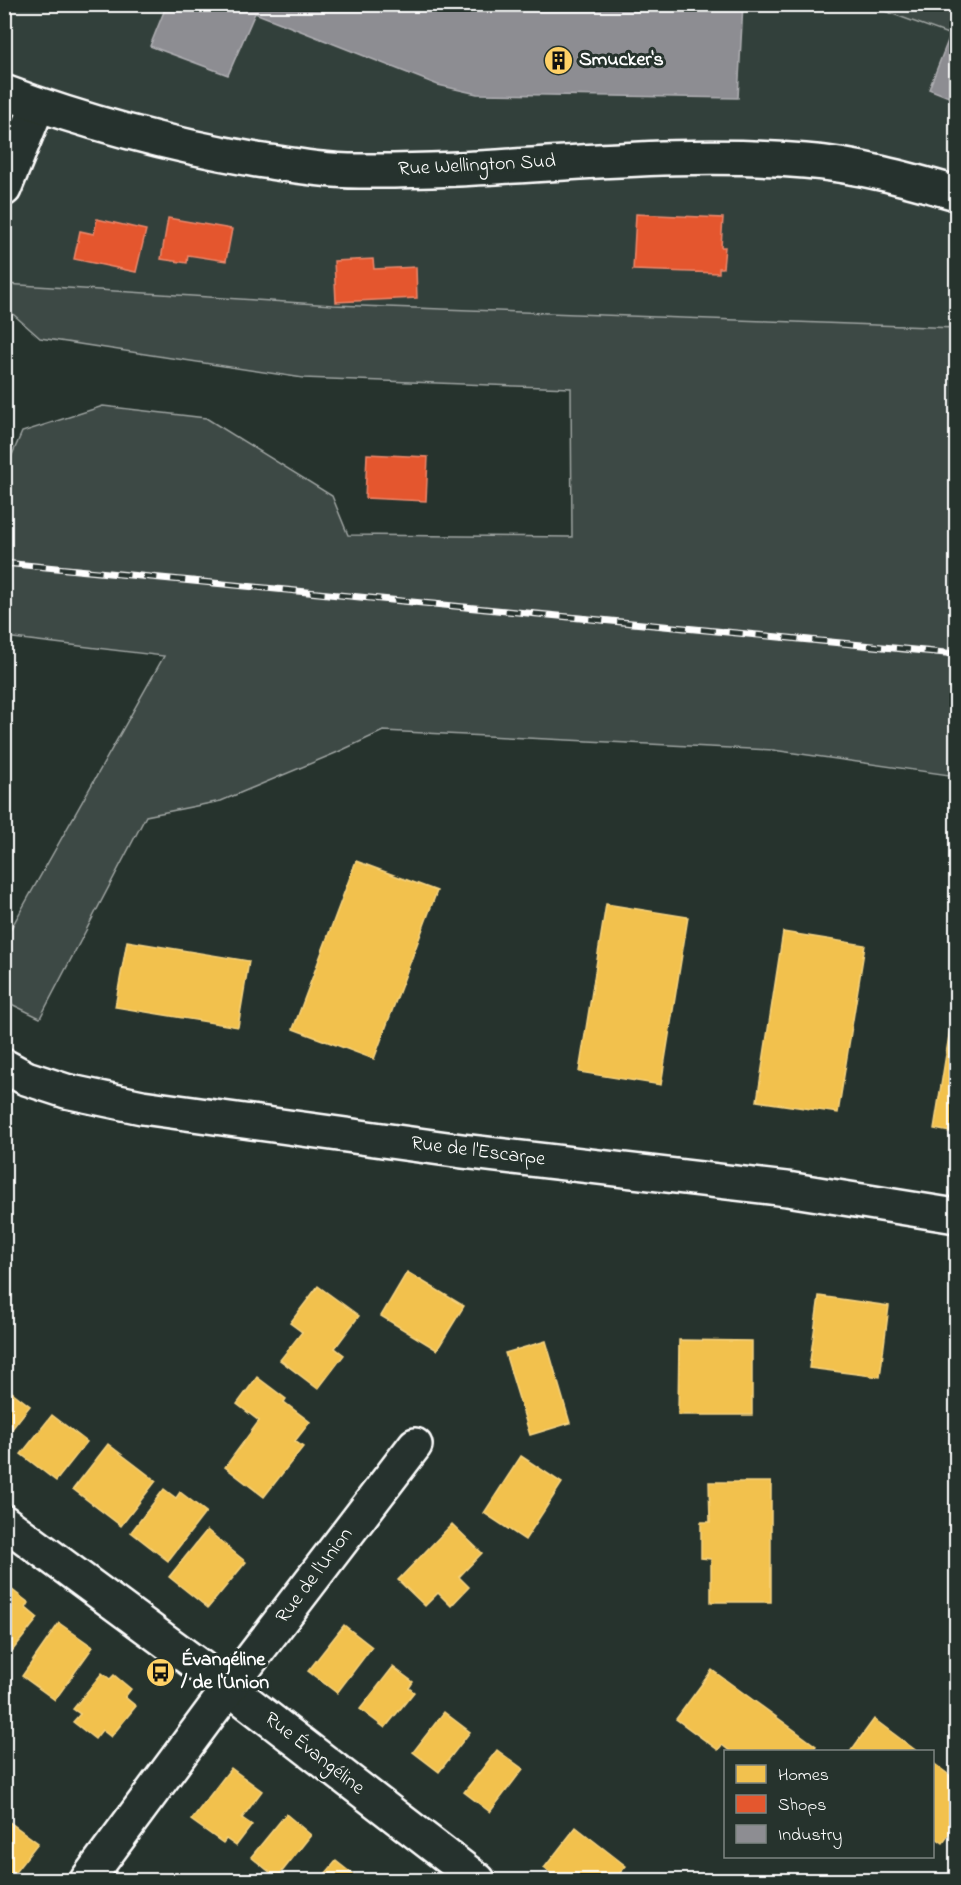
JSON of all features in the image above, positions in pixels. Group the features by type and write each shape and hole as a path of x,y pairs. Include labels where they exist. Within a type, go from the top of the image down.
{"street":[{"name":"Rue Wellington Sud","path":"4,92 38,105 151,139 212,152 310,168 358,171 452,169 621,159 729,157 838,165 894,176 957,193"},
{"path":"4,189 38,105"},
{"name":"Rue de l'Escarpe","path":"4,1066 26,1078 66,1091 142,1107 462,1151 787,1190 957,1216"},
{"name":"Rue de l'Union","path":"87,1881 229,1689 415,1445"},
{"name":"Rue Évangéline","path":"4,1522 229,1689 478,1881"}],"shaded area":[{"path":"5,5 956,5 956,328 333,305 5,284 4,189 38,105 5,92"},
{"path":"868,5 956,5 956,37"},
{"path":"5,284 333,305 956,328 956,776 773,750 383,731 221,801 146,816 40,1018 5,1001 5,939 164,656 5,637 5,471 22,432 103,406 206,418 332,496 348,535 572,537 571,388 303,378 40,338 5,307"}],"building: Homes":[{"path":"356,861 437,891 374,1059 293,1029"},
{"path":"606,904 688,917 661,1085 579,1072"},
{"path":"783,932 865,945 838,1113 757,1101"},
{"path":"127,941 249,961 238,1027 115,1007"},
{"path":"956,992 956,1133 934,1129"},
{"path":"407,1272 464,1306 437,1350 381,1316"},
{"path":"318,1286 359,1316 335,1348 344,1355 318,1389 280,1360 302,1332 290,1323"},
{"path":"819,1296 889,1306 880,1377 809,1368"},
{"path":"679,1340 752,1341 752,1415 678,1415"},
{"path":"546,1341 570,1423 530,1435 505,1353"},
{"path":"257,1377 286,1399 284,1402 310,1422 295,1441 303,1447 264,1497 225,1467 259,1421 237,1404"},
{"path":"4,1386 30,1406 4,1439"},
{"path":"52,1415 87,1442 56,1481 21,1454"},
{"path":"108,1444 156,1481 121,1526 73,1489"},
{"path":"521,1456 562,1483 525,1540 484,1513"},
{"path":"709,1482 771,1482 771,1602 711,1602 711,1559 701,1558 701,1522 710,1522"},
{"path":"164,1489 176,1498 180,1492 206,1512 168,1561 131,1532"},
{"path":"452,1524 482,1553 459,1577 469,1587 451,1606 438,1593 425,1606 398,1580"},
{"path":"207,1530 246,1562 208,1608 169,1577"},
{"path":"11,1589 29,1603 26,1608 38,1618 9,1655 4,1651 4,1591 8,1594"},
{"path":"59,1623 93,1647 55,1700 22,1676"},
{"path":"344,1625 372,1647 337,1693 308,1671"},
{"path":"393,1667 413,1682 409,1688 414,1692 385,1728 360,1709"},
{"path":"712,1670 816,1746 813,1750 728,1750 722,1745 718,1750 676,1719"},
{"path":"102,1673 110,1679 114,1675 131,1689 125,1697 136,1706 111,1737 102,1730 95,1739 73,1722 80,1714 73,1709"},
{"path":"444,1712 470,1732 439,1772 413,1752"},
{"path":"874,1719 915,1750 851,1750"},
{"path":"497,1750 523,1769 490,1812 464,1792"},
{"path":"934,1764 956,1780 956,1825 943,1843 934,1836"},
{"path":"231,1768 262,1791 242,1818 252,1825 236,1846 226,1839 223,1843 191,1820"},
{"path":"286,1814 311,1835 277,1878 251,1857"},
{"path":"4,1818 38,1843 9,1880 4,1880"},
{"path":"576,1827 626,1866 614,1880 560,1880 544,1868"},
{"path":"336,1861 360,1880 320,1880"}],"building: Shops":[{"path":"636,214 723,218 721,247 725,247 723,268 719,268 719,273 633,270"},
{"path":"168,218 232,229 226,261 188,255 187,263 161,259"},
{"path":"97,219 146,230 136,272 74,259 80,231 94,234"},
{"path":"373,259 374,269 416,267 417,298 336,302 334,261"},
{"path":"367,454 428,457 426,501 365,498"}],"building: Industry":[{"name":"Smucker's","path":"167,4 743,4 738,98 477,94 438,85 255,13 228,75 150,46"},
{"path":"951,33 956,35 956,100 929,89"}],"railway":[{"path":"4,563 956,654"}],"place":[{"name":"Smucker's","path":"558,60"},
{"name":"Évangéline / de l'Union","path":"160,1672"}]}
